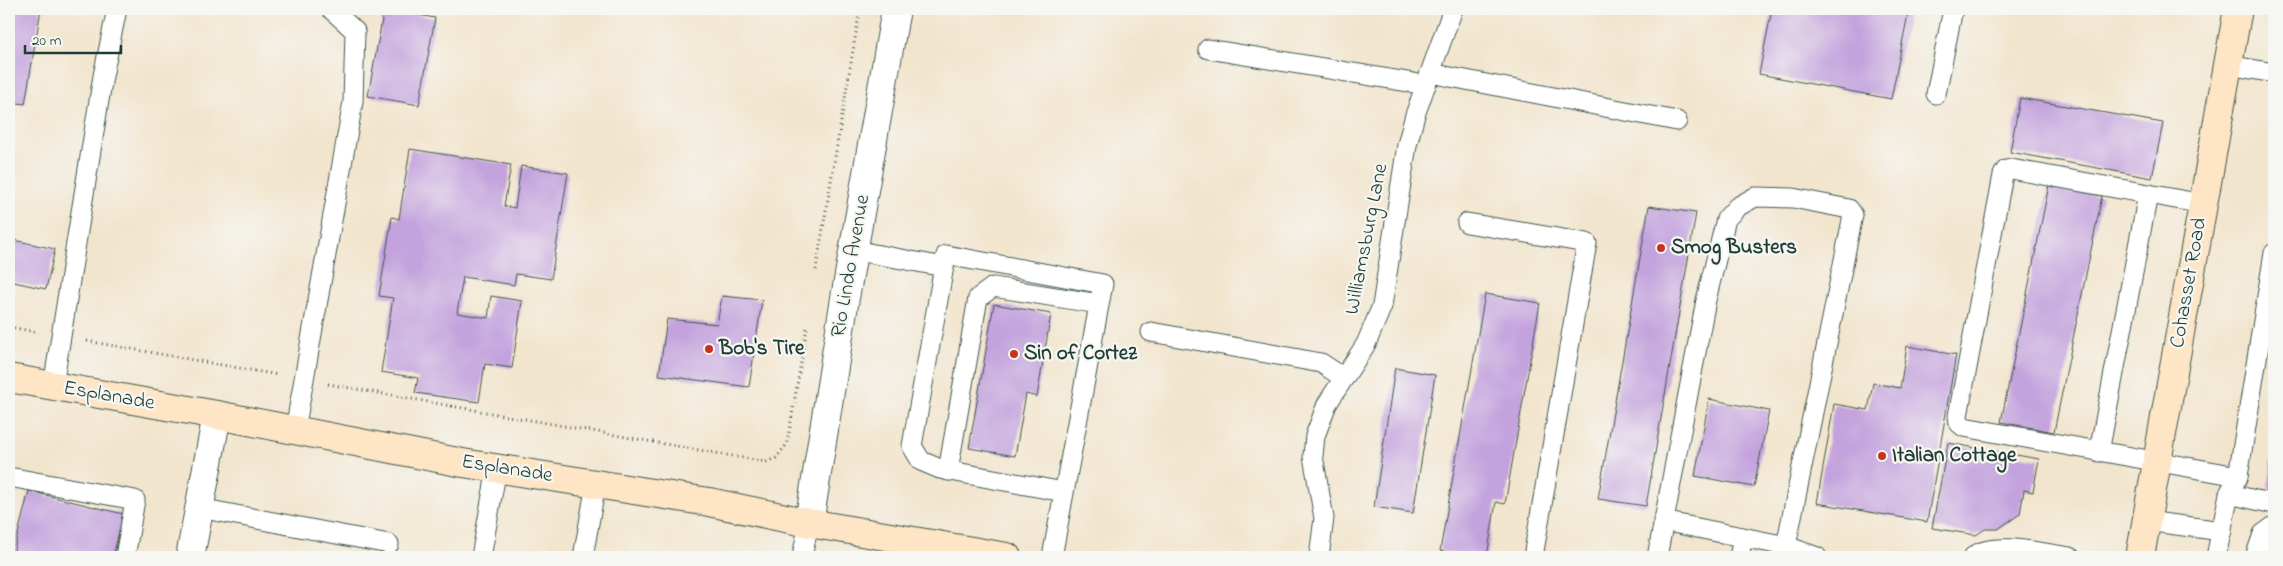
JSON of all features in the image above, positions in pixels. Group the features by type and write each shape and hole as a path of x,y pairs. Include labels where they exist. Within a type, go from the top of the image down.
{"main road":[{"name":"Cohasset Road","path":"2140,557 2238,9"},
{"name":"Esplanade","path":"9,378 497,468 709,502 809,523 1007,557"}],"street":[{"name":"Rio Lindo Avenue","path":"809,523 853,250 896,9"},
{"path":"190,557 217,415"}],"lane":[{"path":"53,386 103,76 117,9"},
{"path":"295,430 353,102 355,31 331,9"},
{"name":"Williamsburg Lane","path":"1319,557 1324,518 1314,464 1315,436 1327,404 1366,344 1382,306 1408,145 1428,79 1453,9"},
{"path":"1936,94 1953,9"},
{"path":"1208,49 1428,79 1677,121"},
{"path":"2228,65 2274,73"},
{"path":"2203,204 2010,169 2006,170 2001,184 1958,416 1960,423 1964,427 2238,476"},
{"path":"2099,452 2148,194"},
{"path":"1656,557 1706,300 1726,219 1737,207 1755,198 1794,198 1848,209 1853,215 1786,546"},
{"path":"1467,223 1587,243 1533,557"},
{"path":"853,250 944,267"},
{"path":"2216,557 2230,494 2238,476 2274,253"},
{"path":"1052,557 1103,284 946,255 912,446 922,461 948,471 1064,492"},
{"path":"948,471 978,298 993,287 1099,304"},
{"path":"1151,332 1321,363 1344,378"},
{"path":"481,557 497,468"},
{"path":"9,477 135,500 125,557"},
{"path":"583,557 596,484"},
{"path":"2230,494 2274,504"},
{"path":"200,508 389,544"},
{"path":"1663,521 1786,546 1817,557"},
{"path":"2146,521 2222,531"},
{"path":"802,557 809,523"},
{"path":"2255,557 2263,534 2274,526"},
{"path":"1739,557 1743,537"},
{"path":"1973,557 1980,551 1995,548 2070,557"}],"path":[{"path":"815,278 860,9"},
{"path":"9,327 766,462 776,458 787,444 809,317"}],"building":[{"path":"9,9 41,9 25,104 9,102"},
{"path":"384,9 435,18 419,105 368,96"},
{"path":"1772,9 1909,9 1891,99 1759,74"},
{"path":"2020,98 2163,123 2152,178 2010,152"},
{"path":"410,149 511,165 504,206 515,208 521,166 568,173 551,279 516,274 514,285 463,277 457,313 488,318 491,296 522,301 512,368 485,364 479,402 415,393 418,378 381,372 393,298 379,296 392,217 399,219"},
{"path":"2049,185 2102,196 2054,432 2001,422"},
{"path":"1649,206 1696,213 1646,506 1598,499"},
{"path":"9,239 55,249 46,289 9,281"},
{"path":"1485,294 1540,303 1505,504 1496,502 1487,557 1476,557 1440,551"},
{"name":"Bob's Tire","path":"722,296 762,300 749,387 659,375 667,319 717,324"},
{"name":"Sin of Cortez","path":"994,304 1051,314 1037,397 1026,394 1015,456 969,448"},
{"name":"Italian Cottage","path":"1907,346 1956,355 1927,522 1817,503 1834,404 1868,410 1873,383 1900,388"},
{"path":"1395,368 1435,375 1413,513 1374,507"},
{"path":"1709,399 1769,411 1754,487 1695,476"},
{"path":"1948,443 2039,459 2033,492 2024,490 2020,514 1998,529 1985,529 1976,535 1932,528"},
{"path":"2274,454 2274,488 2268,487"},
{"path":"29,491 123,514 113,557 12,557"},
{"path":"2268,545 2274,546 2274,557 2266,557"},
{"path":"273,552 297,556 297,557 272,557"}],"place":[{"name":"Smog Busters","path":"1661,248"},
{"name":"Bob's Tire","path":"709,349"},
{"name":"Sin of Cortez","path":"1014,354"},
{"name":"Italian Cottage","path":"1882,456"}]}
